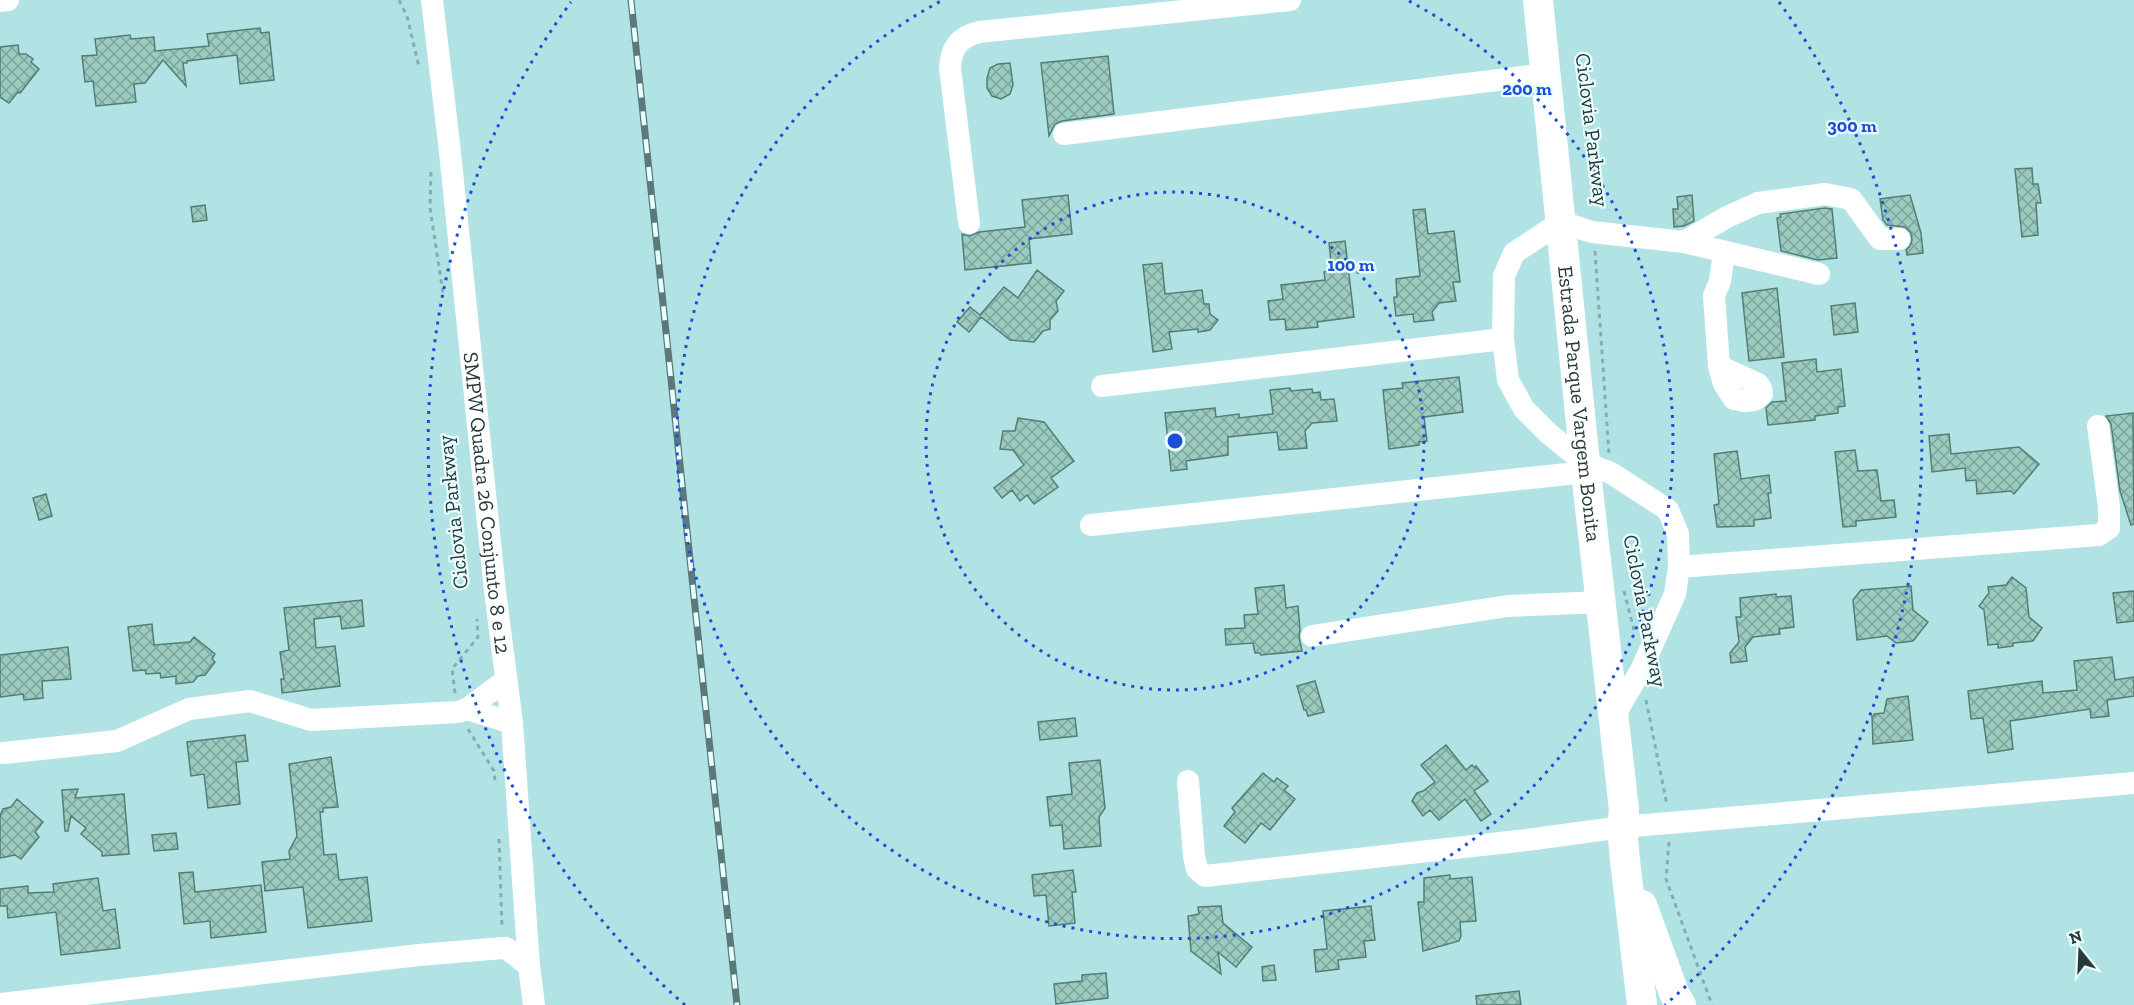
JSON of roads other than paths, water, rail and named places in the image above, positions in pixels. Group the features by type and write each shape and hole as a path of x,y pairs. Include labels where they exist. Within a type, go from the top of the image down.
{"main road":[{"name":"Estrada Parque Vargem Bonita","path":"1538,0 1561,222 1594,469 1601,602 1626,821 1632,930 1642,1005"},
{"name":"Estrada Parque Vargem Bonita","path":"1626,821 1640,900 1674,993 1681,1005"}],"street":[{"path":"0,1 8,0"},
{"name":"SMPW Quadra 26 Conjunto 8 e 12","path":"432,0 495,591 512,723 529,966 534,1005"},
{"path":"969,223 950,68 954,48 967,35 1290,0"},
{"path":"1064,134 1546,74"},
{"path":"1684,242 1727,217 1758,203 1825,194 1851,199 1880,239 1899,239"},
{"path":"1614,716 1641,670 1675,594 1679,567 1678,534 1668,510 1594,469 1548,433 1524,409 1508,380 1503,339 1504,276 1514,253 1561,222 1592,232 1684,242 1819,274"},
{"path":"1719,366 1714,296 1720,281 1724,252"},
{"path":"1101,386 1503,339"},
{"path":"1679,567 2099,535 2109,528 2109,507 2098,426"},
{"path":"1091,525 1594,469"},
{"path":"1312,636 1508,606 1601,602"},
{"path":"463,711 506,680"},
{"path":"4,753 117,741 189,710 250,701 311,720 463,711 512,723"},
{"path":"1188,781 1194,856 1197,869 1205,876 1527,840 1626,821 1670,823 2134,783"},
{"path":"0,1004 505,948 526,927"},
{"path":"505,948 529,966"}],"railway":[{"path":"631,0 737,1005"}]}
